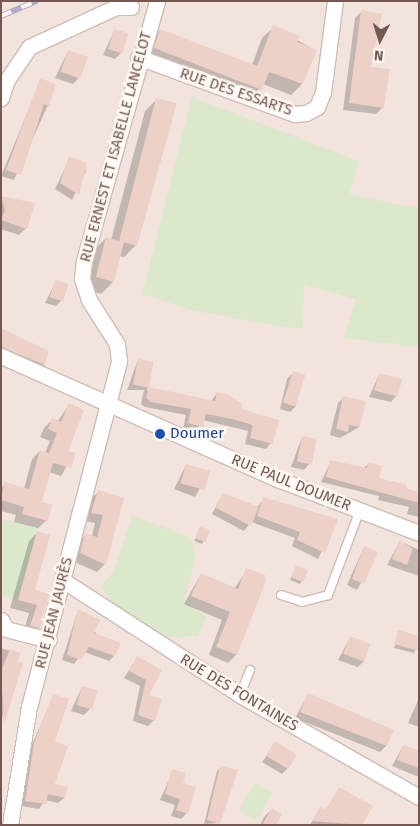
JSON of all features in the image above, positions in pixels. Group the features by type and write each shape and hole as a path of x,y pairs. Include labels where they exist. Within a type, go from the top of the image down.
{"street":[{"name":"RUE ERNEST ET ISABELLE LANCELOT","path":"109,403 119,361 117,344 89,300 82,279 138,58 157,1"},
{"name":"RUE DES ESSARTS","path":"138,58 295,114 306,112 317,107 323,92 335,1"},
{"path":"1,98 7,80 29,47 116,7 131,7"},
{"name":"RUE PAUL DOUMER","path":"1,356 280,480 419,533"},
{"name":"RUE JEAN JAURÈS","path":"10,825 28,706 49,640 109,403"},
{"name":"RUE DES FONTAINES","path":"64,581 240,695 419,797"},
{"path":"1,620 6,629 49,640"}],"lane":[{"path":"281,595 302,602 328,595 360,510"},
{"path":"240,695 250,670"}],"shaded area":[{"path":"1,1 419,1 419,825 1,825"}],"green space":[{"path":"192,97 359,161 350,194 415,208 419,196 419,347 344,338 356,299 304,285 303,327 297,329 195,311 142,294"},
{"path":"132,516 191,537 196,557 184,600 206,617 198,636 166,638 108,599 101,586 114,571"},
{"path":"1,519 38,527 18,600 1,595"},
{"path":"255,783 272,793 256,821 239,811"}],"building":[{"path":"361,10 382,14 371,67 390,69 384,108 349,103"},
{"path":"273,25 300,36 297,42 317,50 303,84 269,72 262,90 154,48 160,29 257,66"},
{"path":"114,29 128,33 123,53 108,49"},
{"path":"68,50 88,57 80,79 61,72"},
{"path":"40,78 56,84 49,106 44,104 21,175 6,170"},
{"path":"156,98 177,103 137,246 124,242 114,282 96,277 106,237 119,241"},
{"path":"69,156 87,163 79,195 60,183"},
{"path":"1,196 35,203 27,229 1,220 5,210"},
{"path":"55,280 68,284 63,301 50,297"},
{"path":"1,328 49,351 45,365 1,347"},
{"path":"138,359 154,362 149,388 133,385"},
{"path":"293,371 305,375 295,406 283,402"},
{"path":"379,373 402,379 398,397 374,390"},
{"path":"149,387 215,401 217,392 229,395 242,404 241,409 279,420 273,444 250,438 253,425 232,419 206,414 203,427 188,423 191,409 151,402 146,398"},
{"path":"343,396 366,401 360,427 349,425 348,432 336,429"},
{"path":"69,403 84,410 68,451 76,453 71,468 53,463 42,502 52,505 48,521 22,514 24,507 1,500 4,482 29,489 40,450 49,453 57,433 48,429 52,418 61,422"},
{"path":"302,436 317,439 312,464 297,462"},
{"path":"330,460 367,468 368,462 382,466 379,478 407,485 406,489 419,492 419,503 326,477"},
{"path":"186,464 210,471 205,490 180,483"},
{"path":"98,490 124,498 106,565 80,553 85,533 97,537 103,515 91,513"},
{"path":"223,493 259,507 251,526 216,508"},
{"path":"263,497 338,519 325,553 297,540 300,532 257,516"},
{"path":"200,526 210,530 205,542 195,538"},
{"path":"37,531 50,535 35,590 49,594 40,628 30,626 37,605 18,600"},
{"path":"400,540 413,549 407,565 392,559"},
{"path":"364,546 378,552 364,584 352,579"},
{"path":"296,565 308,570 303,582 291,577"},
{"path":"246,568 265,575 266,581 237,655 216,647 230,612 191,596 201,573 238,589"},
{"path":"78,609 100,620 94,633 121,643 115,656 89,647 81,660 67,655"},
{"path":"398,630 419,636 419,651 394,644"},
{"path":"350,636 371,644 364,662 343,654"},
{"path":"10,649 21,653 18,661 23,663 4,725 1,671"},
{"path":"137,656 162,670 149,695 162,699 155,721 138,715 146,680 129,671"},
{"path":"82,686 97,690 92,709 77,705"},
{"path":"308,693 394,730 387,746 300,712"},
{"path":"53,694 69,699 55,741 68,746 55,784 68,787 65,798 48,794 46,804 25,801 34,743"},
{"path":"275,741 297,755 288,769 266,755"},
{"path":"403,745 419,751 419,768 397,760"},
{"path":"220,766 238,770 220,824 207,820"},
{"path":"172,769 186,773 183,783 196,787 188,814 176,810 180,799 165,794"},
{"path":"339,787 373,806 362,825 312,821 320,807 326,810"},
{"path":"272,808 282,814 276,825 262,825"}],"railway":[{"path":"1,16 37,1"}],"place":[{"name":"Doumer","path":"160,434"}]}
